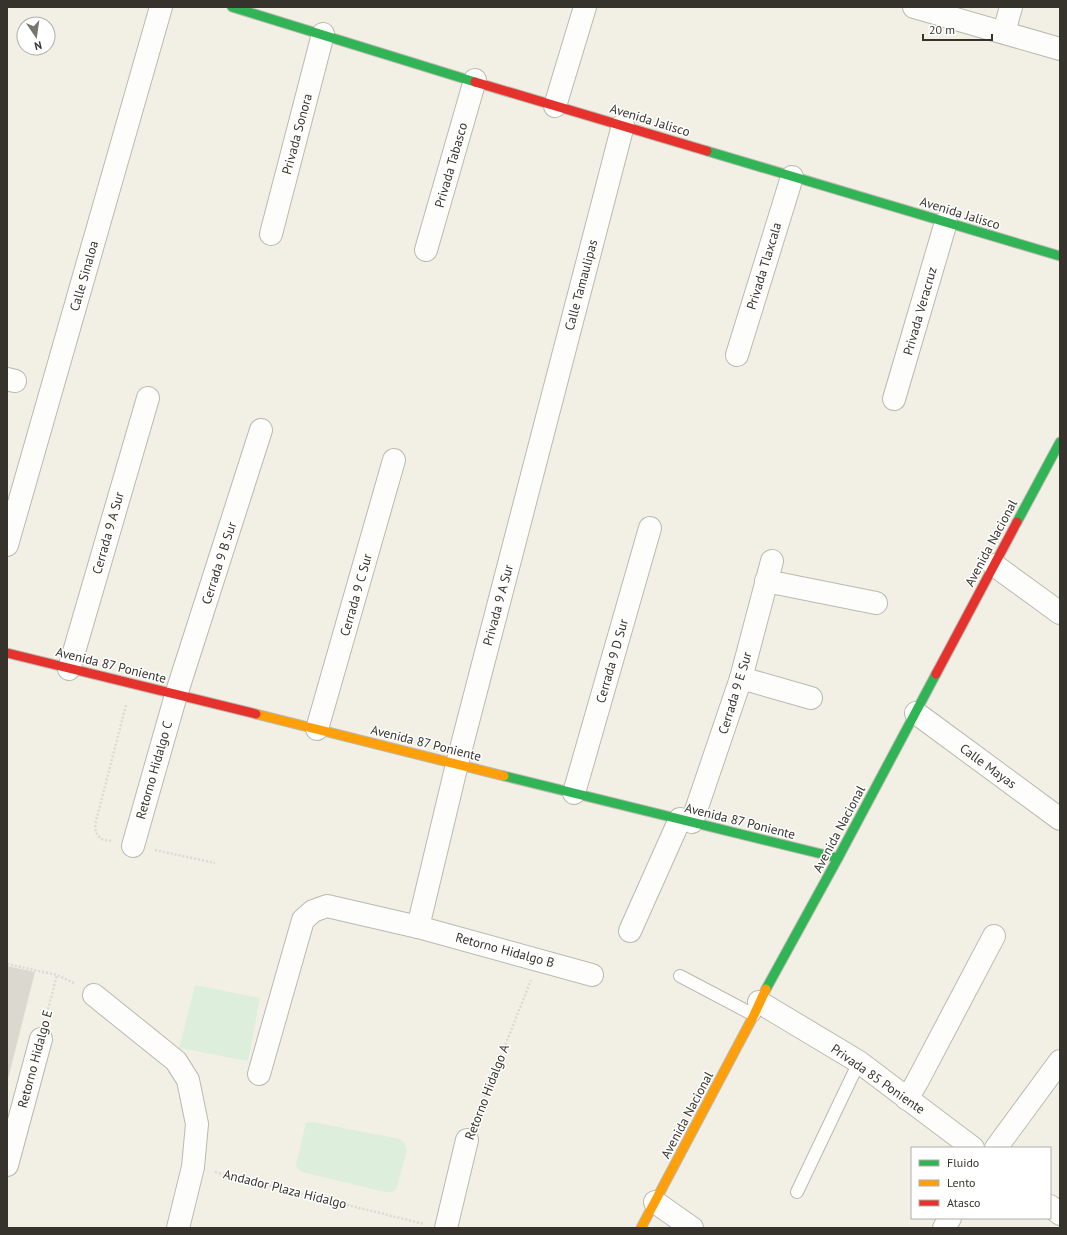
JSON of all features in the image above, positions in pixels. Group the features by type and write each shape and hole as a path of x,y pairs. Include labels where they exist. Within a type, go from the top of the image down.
{"street":[{"name":"Calle Sinaloa","path":"7,545 162,7"},
{"name":"Avenida Jalisco","path":"232,7 475,80 555,106 624,125 792,177 1060,256"},
{"path":"555,106 585,7"},
{"path":"914,7 1060,49"},
{"path":"1004,32 1011,7"},
{"name":"Privada Sonora","path":"271,234 323,34"},
{"name":"Privada Tabasco","path":"426,250 475,80"},
{"name":"Calle Tamaulipas","path":"539,446 624,125"},
{"name":"Privada Tlaxcala","path":"737,355 792,177"},
{"name":"Privada Veracruz","path":"894,399 946,222"},
{"name":"Cerrada 9 A Sur","path":"69,669 148,398"},
{"name":"Cerrada 9 B Sur","path":"176,694 261,430"},
{"name":"Avenida Nacional","path":"641,1228 1060,442"},
{"name":"Privada 9 A Sur","path":"457,764 539,446"},
{"name":"Cerrada 9 C Sur","path":"317,730 394,460"},
{"name":"Cerrada 9 D Sur","path":"574,793 650,528"},
{"path":"994,565 1060,613"},
{"name":"Cerrada 9 E Sur","path":"686,821 741,678 769,571 876,603"},
{"name":"Avenida 87 Poniente","path":"7,654 176,694 838,858"},
{"path":"741,678 811,698"},
{"name":"Retorno Hidalgo C","path":"133,846 176,694"},
{"name":"Calle Mayas","path":"916,713 1060,819"},
{"path":"418,927 457,764"},
{"path":"630,931 686,821"},
{"name":"Retorno Hidalgo B","path":"259,1074 303,920 313,911 327,906 418,927 592,974"},
{"path":"907,1099 994,936"},
{"path":"94,994 176,1062 188,1080 197,1124 193,1167 178,1228"},
{"name":"Privada 85 Poniente","path":"757,1009 859,1062 972,1147"},
{"name":"Retorno Hidalgo E","path":"7,1165 41,1038"},
{"path":"997,1147 1060,1061"},
{"name":"Retorno Hidalgo A","path":"436,1226 468,1140"},
{"path":"655,1202 692,1228"},
{"path":"1051,1207 1060,1214"},
{"path":"944,1228 949,1219"}],"lane":[{"path":"680,976 757,1009"},
{"path":"797,1192 859,1062"}],"path":[{"path":"127,700 95,825 96,833 101,839 215,863"},
{"name":"Retorno Hidalgo A","path":"468,1140 540,960"},
{"path":"7,964 57,975 94,994"},
{"name":"Retorno Hidalgo E","path":"41,1038 57,975"},
{"name":"Andador Plaza Hidalgo","path":"193,1167 436,1226"}],"green space":[{"path":"195,985 260,998 248,1061 179,1048"},
{"path":"313,1122 400,1139 405,1144 407,1151 396,1190 392,1192 385,1192 302,1172 297,1169 296,1164 306,1123"}],"building":[{"path":"7,966 35,972 8,1079 7,1079"}],"traffic: fast":[{"path":"232,7 475,82"},
{"path":"707,151 1060,256"},
{"path":"1017,522 1060,442"},
{"path":"766,989 936,674"},
{"path":"504,776 838,858"}],"traffic: slow":[{"path":"256,714 504,776"},
{"path":"641,1228 754,1015 766,989"}],"traffic: jam":[{"path":"475,82 707,151"},
{"path":"936,674 1017,522"},
{"path":"7,653 256,714"}]}
